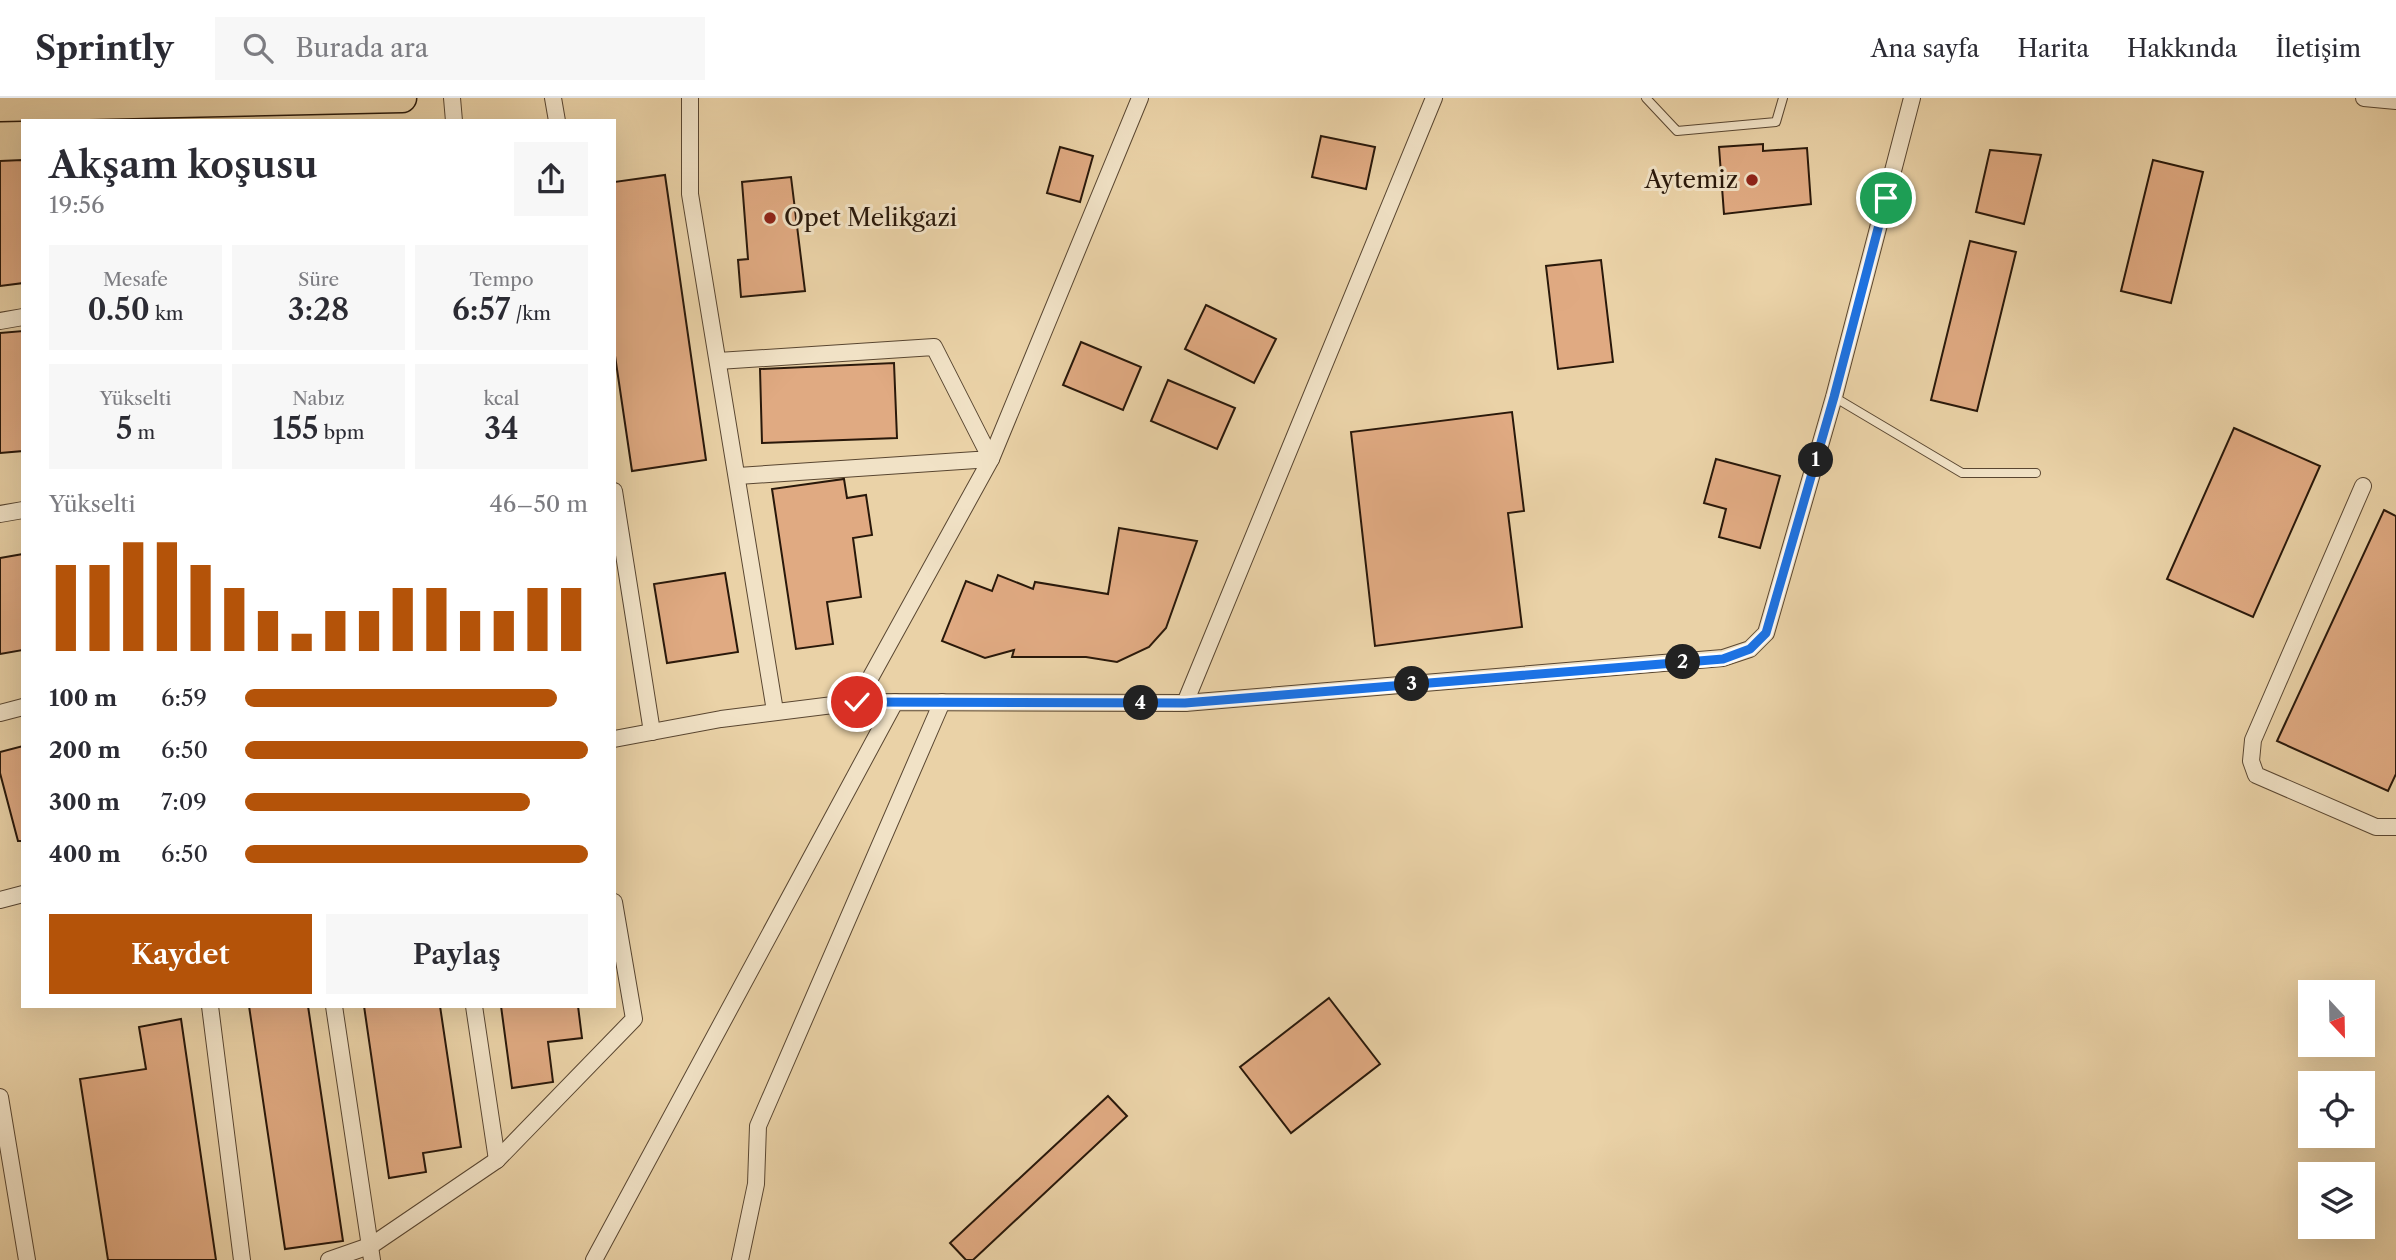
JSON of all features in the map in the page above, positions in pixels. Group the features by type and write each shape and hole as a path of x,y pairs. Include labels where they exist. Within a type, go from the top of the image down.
{"highway":[{"path":"0,107 249,111 402,98"}],"street":[{"path":"452,98 454,119"},
{"path":"553,98 557,119"},
{"path":"690,98 690,194 775,711"},
{"path":"857,702 991,458 1140,98"},
{"path":"1185,703 1434,98"},
{"path":"616,739 775,711 857,702 1185,703 1723,659 1742,653 1766,633 1834,397 1912,98"},
{"path":"2364,98 2396,101"},
{"path":"0,321 21,317"},
{"path":"718,361 934,347 991,458"},
{"path":"737,476 991,458"},
{"path":"2363,486 2253,740 2251,761 2256,775 2376,827 2396,827"},
{"path":"0,514 21,510"},
{"path":"616,518 619,558 652,732"},
{"path":"594,1260 895,702"},
{"path":"740,1260 756,1184 758,1126 942,702"},
{"path":"0,713 21,708"},
{"path":"0,900 21,895"},
{"path":"329,1260 372,1252 497,1160 634,1019 616,914"},
{"path":"210,1008 242,1260"},
{"path":"334,1008 372,1252"},
{"path":"474,1008 497,1160"},
{"path":"0,1097 27,1260"}],"lane":[{"path":"1646,98 1677,131 1776,122 1783,98"},
{"path":"1834,397 1962,473 2036,473"}],"building":[{"path":"1321,136 1375,147 1366,189 1312,177"},
{"path":"1763,144 1763,151 1807,148 1811,204 1724,214 1719,147"},
{"path":"1060,147 1093,156 1080,202 1047,193"},
{"path":"1990,150 2041,155 2024,224 1976,212"},
{"path":"21,160 21,283 0,286 0,161"},
{"path":"2153,160 2203,172 2171,303 2121,291"},
{"path":"665,175 706,460 632,471 616,363 616,182"},
{"path":"791,177 805,291 741,297 738,260 748,259 742,182"},
{"path":"1970,241 2016,252 1977,411 1931,400"},
{"path":"1601,260 1613,362 1558,369 1546,266"},
{"path":"1206,305 1276,339 1254,383 1185,349"},
{"path":"21,331 21,451 0,453 0,333"},
{"path":"1081,342 1141,367 1123,410 1063,385"},
{"path":"894,363 897,438 762,443 760,369"},
{"path":"1168,380 1235,408 1217,449 1151,421"},
{"path":"1512,412 1524,511 1508,513 1522,627 1375,646 1351,432"},
{"path":"2234,428 2320,466 2253,617 2167,579"},
{"path":"1716,459 1780,476 1760,548 1719,537 1726,509 1704,503"},
{"path":"844,479 847,498 866,495 872,535 853,538 861,597 827,602 833,644 796,649 772,489"},
{"path":"2384,510 2396,516 2396,774 2388,791 2277,741"},
{"path":"1119,528 1197,541 1166,628 1149,647 1117,662 1086,657 1012,657 1014,650 985,658 942,641 966,581 992,591 998,575 1033,589 1035,582 1108,594"},
{"path":"21,554 21,650 0,654 0,558"},
{"path":"725,573 738,652 667,663 654,584"},
{"path":"21,747 21,841 18,841 0,773 0,752"},
{"path":"1329,998 1380,1064 1291,1133 1240,1067"},
{"path":"249,1008 308,1008 343,1241 285,1249"},
{"path":"364,1008 440,1008 461,1147 423,1153 426,1172 389,1178"},
{"path":"501,1008 578,1008 582,1038 548,1042 553,1082 512,1088"},
{"path":"181,1019 216,1260 108,1260 80,1079 146,1069 139,1027"},
{"path":"1108,1096 1127,1116 973,1260 966,1260 950,1243"}],"place":[{"name":"Aytemiz","path":"1752,180"},
{"name":"Opet Melikgazi","path":"770,218"}],"route":[{"path":"857,702 1185,703 1723,659 1742,653 1759,642 1766,633 1834,397 1886,198"}]}
